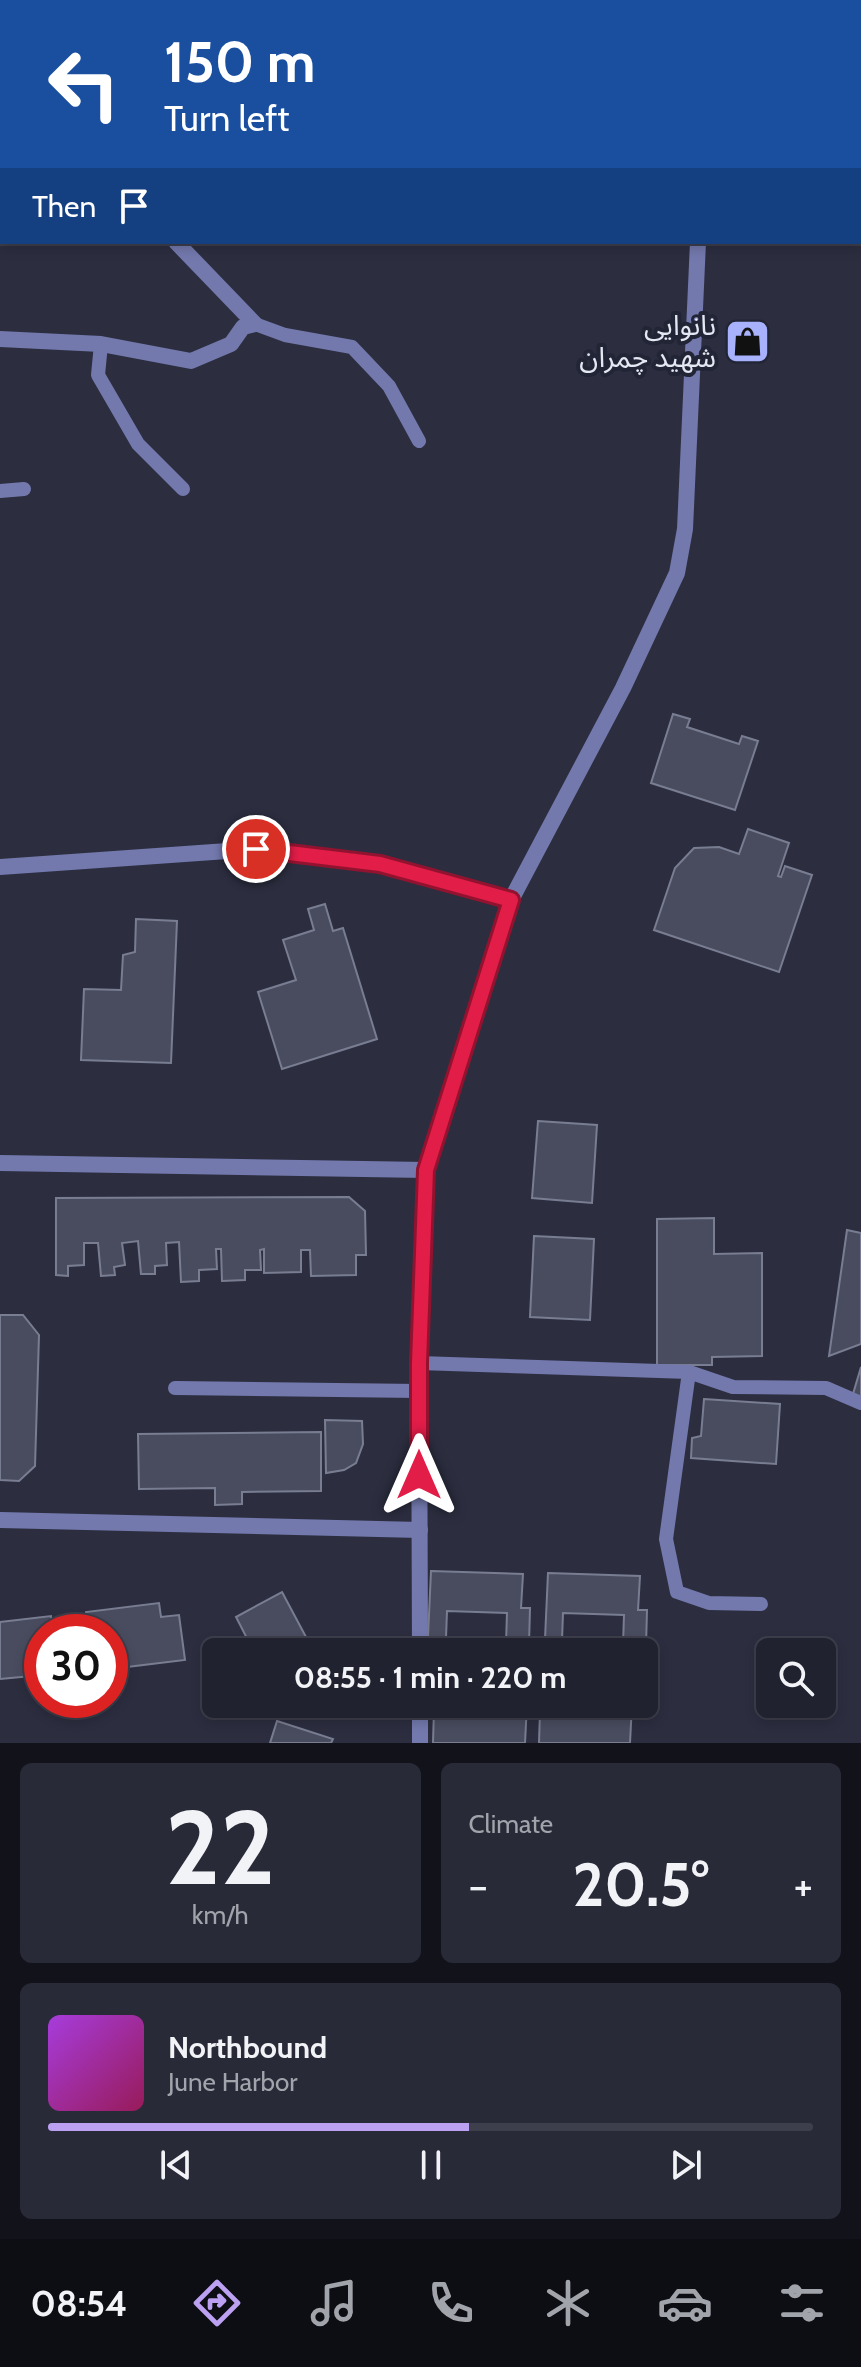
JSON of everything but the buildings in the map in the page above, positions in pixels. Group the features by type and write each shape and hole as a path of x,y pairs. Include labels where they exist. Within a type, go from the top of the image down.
{"street":[{"path":"0,339 101,344 191,361 231,344 243,327 255,324 178,244"},
{"path":"420,1638 419,1363 426,1170 511,900 623,688 677,573 685,529 698,244"},
{"path":"0,867 256,849 380,864 511,900"},
{"path":"0,1163 426,1170"},
{"path":"0,1520 420,1530"},
{"path":"420,1718 420,1743"}],"lane":[{"path":"255,324 285,335 352,347 389,386 419,441"},
{"path":"101,344 98,375 138,444 183,489"},
{"path":"0,491 24,489"},
{"path":"419,1363 689,1372 733,1387 826,1388 861,1403"},
{"path":"689,1372 666,1539 677,1592 709,1603 761,1604"},
{"path":"175,1388 419,1391"}],"place":[{"name":"نانوایی شهید چمران","path":"747,341"}],"route":[{"path":"256,849 380,864 511,900 426,1170 419,1363 419,1475"}]}
